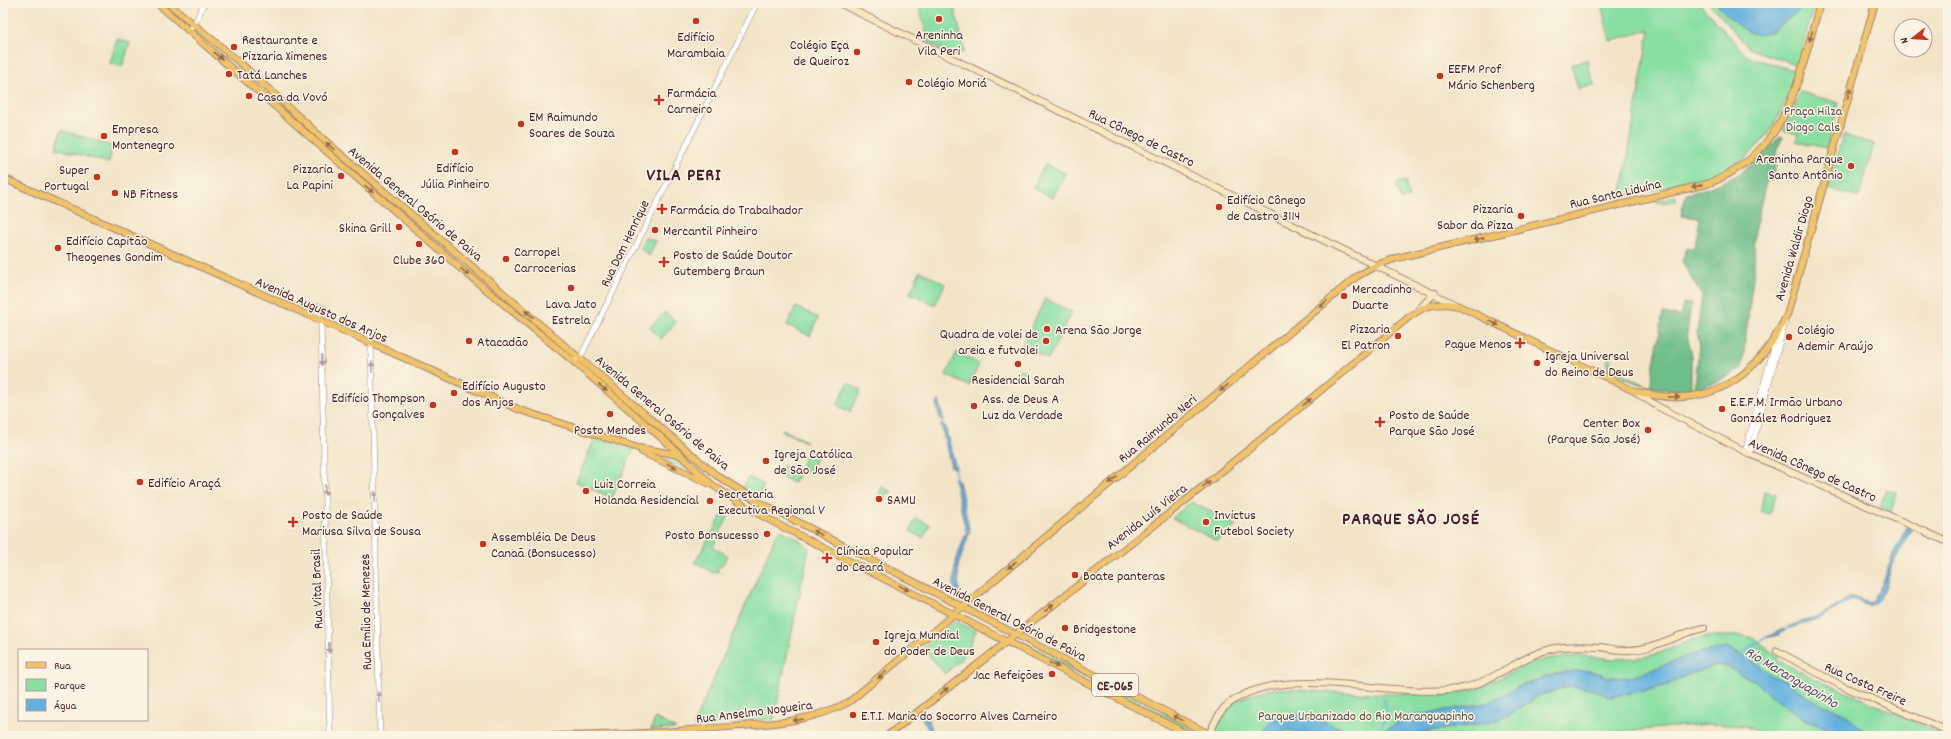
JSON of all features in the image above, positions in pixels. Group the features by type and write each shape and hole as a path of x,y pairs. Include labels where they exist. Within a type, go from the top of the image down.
{"main road":[{"name":"Avenida General Osório de Paiva","path":"157,3 347,171 460,268 574,362 711,484 774,522 1191,736"},
{"name":"Avenida General Osório de Paiva","path":"168,3 238,61 352,164 716,475 757,501 1211,735"},
{"name":"Rua Cônego de Castro","path":"839,3 1435,293"},
{"name":"Rua Santa Liduína","path":"1377,265 1397,258 1713,182 1744,164 1772,136 1786,114 1820,3"},
{"name":"Avenida Waldir Diogo","path":"1636,392 1664,397 1683,397 1715,390 1734,380 1750,369 1764,355 1779,332 1786,315 1875,3"},
{"path":"347,171 352,164"},
{"name":"Avenida Augusto dos Anjos","path":"3,178 520,410 638,448 699,460"},
{"name":"Rua Raimundo Neri","path":"955,614 1356,277 1377,265"},
{"name":"Avenida Cônego de Castro","path":"1435,293 1636,392 1675,415 1747,453 1948,542"},
{"name":"Avenida Luís Vieira","path":"888,736 1296,411 1417,311 1435,293"},
{"name":"Avenida Luís Vieira","path":"1417,311 1437,304 1459,306"},
{"name":"Avenida Augusto dos Anjos","path":"638,448 644,453 711,484"},
{"name":"Rua Anselmo Nogueira","path":"545,736 684,731 765,724 816,716 839,707 859,695 955,614"},
{"path":"1211,735 1223,709 1244,695 1272,686 1306,683 1416,690 1464,688 1550,649 1586,646 1630,650 1655,646 1682,633 1704,628"},
{"name":"Rua Costa Freire","path":"1777,651 1842,686 1948,731"}],"street":[{"path":"188,30 194,25 204,3"},
{"name":"Rua Dom Henrique","path":"574,362 580,358 757,3"},
{"name":"Avenida Waldir Diogo","path":"1747,453 1786,315"},
{"name":"Rua Vital Brasil","path":"322,321 330,736"},
{"name":"Avenida Waldir Diogo","path":"1763,399 1779,332"},
{"name":"Rua Emílio de Menezes","path":"371,344 380,736"}],"green space":[{"path":"918,3 953,3 965,51 954,55 929,43"},
{"path":"1601,3 1699,3 1746,55 1796,71 1791,88 1777,119 1768,134 1757,147 1745,158 1714,176 1621,198 1649,30 1610,41"},
{"path":"1709,3 1815,3 1797,65 1750,49"},
{"path":"117,39 130,43 122,67 110,63"},
{"path":"1587,60 1594,85 1578,89 1571,64"},
{"name":"Praça Hilza Diogo Cals","path":"1800,92 1839,103 1826,148 1796,141 1798,134 1783,130 1793,111"},
{"path":"61,130 112,146 109,163 56,148"},
{"name":"Areninha Parque Santo Antônio","path":"1843,135 1874,144 1859,197 1828,189"},
{"path":"1780,136 1782,137 1775,159 1777,160 1772,179 1766,182 1755,228 1754,269 1742,368 1719,381 1695,389 1699,343 1697,332 1702,296 1682,261 1687,248 1695,247 1700,218 1681,216 1686,194 1715,185 1738,174 1759,158"},
{"path":"1045,164 1065,173 1053,198 1033,188"},
{"path":"1405,181 1409,198 1401,200 1396,183"},
{"path":"1675,196 1675,201 1656,203 1655,200"},
{"path":"645,237 656,241 649,256 640,247"},
{"path":"920,271 945,284 935,305 910,293"},
{"name":"Arena São Jorge","path":"1045,299 1072,312 1048,359 1022,346"},
{"path":"1683,303 1691,304 1687,334 1691,351 1691,389 1675,391 1650,387 1663,313 1680,316"},
{"path":"310,305 327,312 324,318 308,311"},
{"path":"796,307 818,318 810,336 787,325"},
{"path":"665,312 676,322 661,339 650,328"},
{"path":"1610,351 1613,352 1609,369 1622,372 1624,376 1650,387 1626,379 1608,370 1607,363"},
{"path":"957,352 979,364 969,386 946,375"},
{"path":"1021,369 1026,374 1021,379 1016,374"},
{"path":"848,383 861,390 850,412 837,405"},
{"path":"783,429 806,441 806,442 782,431"},
{"path":"595,438 634,449 612,498 576,482"},
{"path":"807,454 816,458 809,472 800,468"},
{"path":"657,456 677,459 688,471"},
{"path":"783,466 799,473 794,483 779,476"},
{"path":"748,477 764,485 758,498 743,489"},
{"path":"882,487 892,492 886,494 883,498 878,496"},
{"path":"1885,490 1896,492 1891,512 1880,508"},
{"path":"1764,491 1776,494 1770,514 1761,511"},
{"name":"Invictus Futebol Society","path":"1191,502 1234,523 1235,527 1217,541 1172,518"},
{"path":"723,514 728,517 713,547 728,556 721,567 719,566 717,569 719,571 713,573 695,562"},
{"path":"916,518 930,525 923,538 910,531"},
{"path":"781,530 795,537 809,548 774,719 693,726 777,533"},
{"path":"955,621 976,631 966,654 945,674 923,648"},
{"name":"Parque Urbanizado do Rio Maranguapinho","path":"1712,636 1745,636 1755,639 1778,656 1777,660 1825,683 1948,736 1868,736 1850,717 1811,699 1786,681 1771,676 1758,665 1728,648 1697,653 1629,678 1608,677 1589,671 1574,671 1555,674 1522,685 1488,703 1407,717 1393,726 1370,736 1355,734 1303,715 1264,729 1261,736 1220,736 1211,732 1221,714 1234,702 1257,692 1278,688 1327,692 1448,695 1480,688 1527,664 1551,658 1581,656 1614,659 1637,658 1657,654 1691,640"},
{"path":"1020,640 1141,701 1139,705 1017,643"},
{"name":"Parque Urbanizado do Rio Maranguapinho","path":"1716,665 1740,673 1763,688 1797,714 1810,722 1824,727 1834,736 1769,736 1745,726 1709,724 1568,736 1413,736 1422,732 1476,725 1509,715 1540,695 1569,686 1593,689 1610,697 1668,685 1679,678"},
{"path":"1144,703 1206,736 1199,736 1142,707"},
{"path":"655,718 676,729 651,730"},
{"name":"Parque Urbanizado do Rio Maranguapinho","path":"1288,730 1314,736 1279,736 1282,732"}],"water":[{"path":"1716,3 1808,3 1775,29 1766,34 1759,35 1745,30 1738,25"},
{"path":"939,400 944,422 940,420 937,406"},
{"path":"941,424 945,426 956,469 951,467"},
{"path":"954,478 959,481 970,533 966,531"},
{"path":"1907,527 1911,528 1910,532 1894,560 1886,586 1880,598 1869,606 1852,600 1820,618 1790,628 1787,627 1826,613 1848,598 1853,597 1869,603 1873,601 1884,580 1893,554"},
{"path":"966,533 969,534 958,566 959,597 956,597 954,588 954,572"},
{"path":"1783,629 1786,630 1779,635 1765,638"},
{"name":"Rio Maranguapinho","path":"1728,648 1758,665 1771,676 1786,681 1811,699 1850,717 1868,736 1834,736 1824,727 1809,722 1778,701 1752,679 1739,674 1728,666 1716,665 1679,678 1668,685 1609,697 1593,689 1569,686 1540,695 1509,715 1492,722 1422,732 1413,736 1370,736 1393,726 1407,717 1488,703 1522,685 1555,674 1574,671 1589,671 1608,677 1629,678 1697,653"},
{"path":"922,711 930,723 933,736 929,736 928,729 919,713"},
{"path":"1292,714 1310,717 1363,736 1314,736 1288,730 1282,732 1279,736 1261,736 1272,719"}],"waterway":[{"path":"954,468 957,482"},
{"path":"1783,630 1791,627"},
{"path":"1739,657 1753,645 1767,637"},
{"path":"1372,736 1383,724 1386,709 1384,698"}],"place":[{"name":"Areninha Vila Peri","path":"939,19"},
{"name":"Edifício Marambaia","path":"696,21"},
{"name":"Restaurante e Pizzaria Ximenes","path":"234,47"},
{"name":"Colégio Eça de Queiroz","path":"857,52"},
{"name":"Tatá Lanches","path":"229,74"},
{"name":"EEFM Prof Mário Schenberg","path":"1440,76"},
{"name":"Colégio Moriá","path":"909,82"},
{"name":"Casa da Vovó","path":"249,96"},
{"name":"Farmácia Carneiro","path":"659,100"},
{"name":"EM Raimundo Soares de Souza","path":"521,124"},
{"name":"Empresa Montenegro","path":"104,136"},
{"name":"Edifício Júlia Pinheiro","path":"455,152"},
{"name":"Areninha Parque Santo Antônio","path":"1851,166"},
{"name":"Pizzaria La Papini","path":"341,176"},
{"name":"Super Portugal","path":"97,177"},
{"name":"NB Fitness","path":"115,193"},
{"name":"Edifício Cônego de Castro 3114","path":"1219,207"},
{"name":"Farmácia do Trabalhador","path":"662,209"},
{"name":"Pizzaria Sabor da Pizza","path":"1521,216"},
{"name":"Skina Grill","path":"399,227"},
{"name":"Mercantil Pinheiro","path":"655,230"},
{"name":"Clube 360","path":"419,244"},
{"name":"Edifício Capitão Theogenes Gondim","path":"58,248"},
{"name":"Carropel Carrocerias","path":"506,259"},
{"name":"Posto de Saúde Doutor Gutemberg Braun","path":"664,262"},
{"name":"Lava Jato Estrela","path":"571,288"},
{"name":"Mercadinho Duarte","path":"1344,296"},
{"name":"Arena São Jorge","path":"1047,329"},
{"name":"Pizzaria El Patron","path":"1398,336"},
{"name":"Colégio Ademir Araújo","path":"1789,337"},
{"name":"Atacadão","path":"469,341"},
{"name":"Quadra de volei de areia e futvolei","path":"1046,341"},
{"name":"Pague Menos","path":"1520,343"},
{"name":"Igreja Universal do Reino de Deus","path":"1537,363"},
{"name":"Residencial Sarah","path":"1018,364"},
{"name":"Edifício Augusto dos Anjos","path":"454,393"},
{"name":"Edifício Thompson Gonçalves","path":"433,405"},
{"name":"Ass. de Deus A Luz da Verdade","path":"974,406"},
{"name":"E.E.F.M. Irmão Urbano González Rodriguez","path":"1722,409"},
{"name":"Posto Mendes","path":"610,414"},
{"name":"Posto de Saúde Parque São José","path":"1380,422"},
{"name":"Center Box (Parque São José)","path":"1648,430"},
{"name":"Igreja Católica de São José","path":"766,461"},
{"name":"Edifício Araçá","path":"140,482"},
{"name":"Luiz Correia Holanda Residencial","path":"586,491"},
{"name":"SAMU","path":"879,499"},
{"name":"Secretaria Executiva Regional V","path":"710,501"},
{"name":"Posto de Saúde Mariusa Silva de Sousa","path":"293,522"},
{"name":"Invictus Futebol Society","path":"1206,522"},
{"name":"Posto Bonsucesso","path":"767,534"},
{"name":"Assembléia De Deus Canaã (Bonsucesso)","path":"483,544"},
{"name":"Clínica Popular do Ceará","path":"827,558"},
{"name":"Boate panteras","path":"1075,575"},
{"name":"Bridgestone","path":"1065,628"},
{"name":"Igreja Mundial do Poder de Deus","path":"876,642"},
{"name":"Jac Refeições","path":"1052,674"},
{"name":"E.T.I. Maria do Socorro Alves Carneiro","path":"853,715"}],"district":[{"name":"VILA PERI","path":"684,174"},
{"name":"PARQUE SĂO JOSÉ","path":"1411,518"}]}
